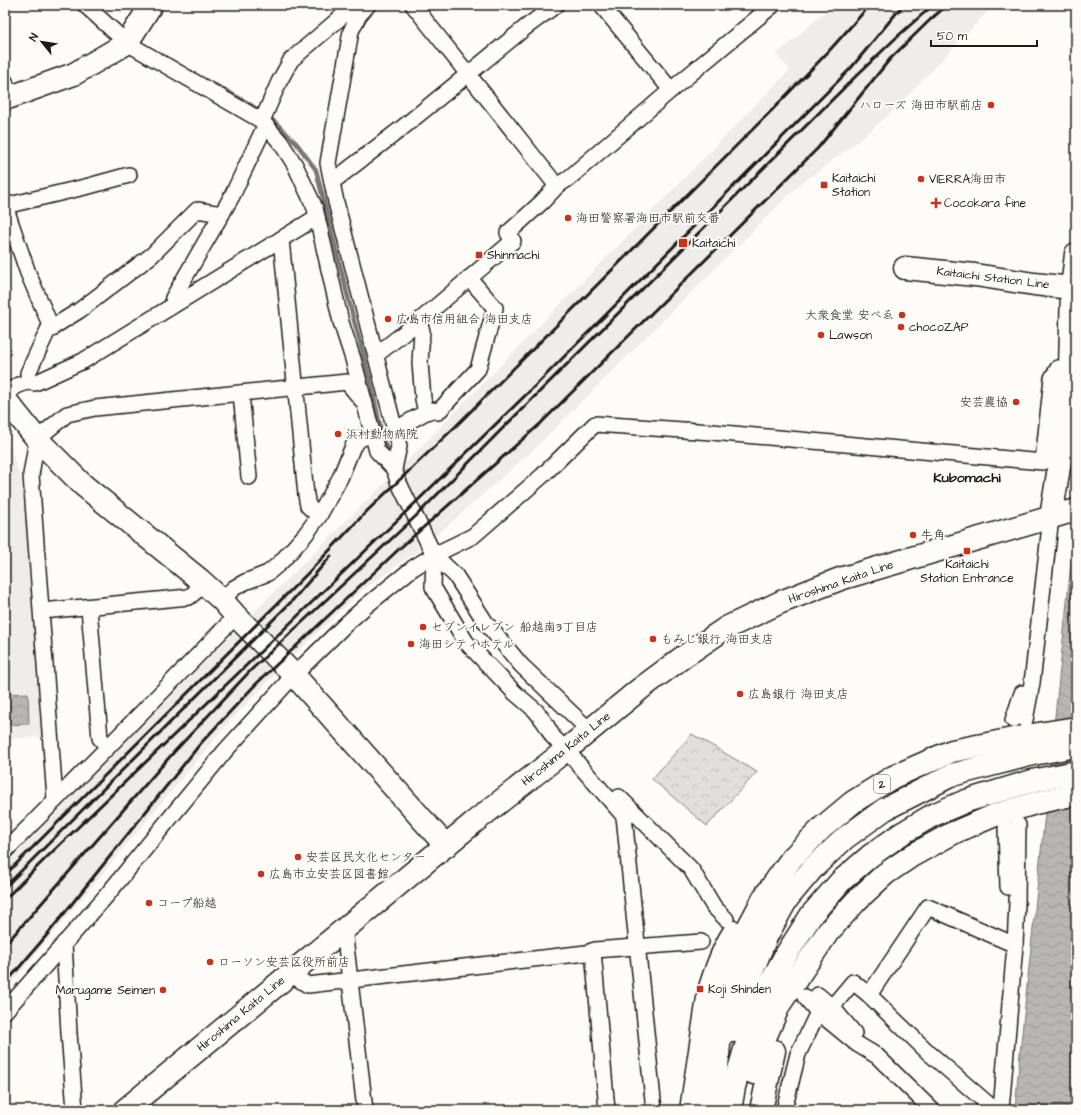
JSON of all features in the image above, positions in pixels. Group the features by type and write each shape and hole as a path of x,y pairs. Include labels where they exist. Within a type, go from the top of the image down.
{"main road":[{"path":"7,92 74,74 127,43 151,5"},
{"path":"1065,513 1060,461 1070,369 1072,288 1076,254"},
{"name":"Kaitaichi Station Line","path":"905,268 1072,288"},
{"path":"5,400 37,439 83,485 205,584 229,608 294,676 446,846"},
{"name":"Hiroshima Kaita Line","path":"125,1110 473,823 578,744 640,689 683,657 726,628 781,602 840,579 1065,513"},
{"name":"2","path":"713,1101 750,976 746,926 792,858 823,827 853,802 893,777 952,751 1027,732 1076,728"},
{"name":"2","path":"746,926 778,915 788,899 813,868 845,838 885,809 952,775 1027,732 1076,746"},
{"path":"730,1110 734,1087 748,1039 764,995 784,958 812,914 841,881 870,856 901,834 933,815 966,801 1032,781 1076,772"},
{"path":"743,1110 761,1047 779,1005 828,932 857,900 885,874 953,833 993,816 1035,803 1076,794"},
{"path":"691,1110 709,992 714,973 730,938 746,926"},
{"path":"761,1110 777,1038 787,1004 799,974"}],"street":[{"path":"85,5 127,43 265,119 282,143 324,208 364,356 399,446 394,469"},
{"path":"98,5 115,21 111,28"},
{"path":"413,5 557,186"},
{"path":"332,182 402,128 526,27 556,5"},
{"path":"601,5 671,90"},
{"path":"347,382 364,356 418,322 513,241 508,233 557,186 569,178 773,5"},
{"path":"177,303 174,298 232,196 279,82 291,60 348,12 363,10"},
{"path":"363,10 351,31 328,163 332,182 324,208 341,322 364,356 365,404 377,451 394,469 398,481 434,555 455,575 486,623 521,665 578,744 624,816 654,1110"},
{"path":"52,329 28,273 5,208 129,175"},
{"path":"5,394 13,387 29,382 35,383 82,362 281,240 324,208"},
{"path":"29,382 28,373 48,330 52,329 80,310 152,255 197,210 222,214"},
{"path":"281,240 306,495 308,506 319,516"},
{"path":"394,430 426,412 433,410 438,412 478,368 496,308 469,278"},
{"path":"418,322 422,330 420,363 423,399 426,412"},
{"path":"5,1011 107,895 225,751 294,676 347,623 413,568 434,555 473,536 542,476 595,424 720,433 1043,462 1052,378 1058,368 1070,369"},
{"path":"56,800 31,475 37,439 67,414 95,408 347,382"},
{"path":"347,382 365,404"},
{"path":"241,393 249,477"},
{"path":"5,851 108,747 229,608 234,588 245,582 268,574 282,562 319,516 340,478 353,446 360,438 372,434"},
{"path":"1027,732 1036,650 1065,513"},
{"path":"434,555 433,587 466,642 514,693 536,711 545,722 553,737 578,744 592,770 690,869 714,907 746,926"},
{"path":"42,611 89,608 189,597 205,584"},
{"path":"89,608 100,738 108,747"},
{"path":"1001,1110 1015,946 1017,903 1012,827"},
{"path":"5,833 21,835"},
{"path":"869,995 928,907 1015,946"},
{"path":"344,929 365,1110"},
{"path":"290,974 308,985 586,953 595,950 701,942"},
{"path":"64,943 75,1110"},
{"path":"593,951 608,1110"},
{"path":"833,1006 853,982 995,1110"},
{"path":"862,1047 853,1031 833,1006 811,996 818,1012 862,1047 877,1056 932,1110"},
{"path":"784,1110 798,1054 818,1012"}],"shaded area":[{"path":"833,5 994,5 893,111 862,138 798,186 533,450 422,548 360,592 289,660 223,729 5,991 5,865 250,616 404,464 790,70 776,55"},
{"path":"5,438 21,478 32,592 43,737 5,739"}],"green space":[{"path":"5,488 7,488 10,677 5,677"},
{"path":"692,734 757,772 707,826 652,779"}],"water":[{"path":"1076,515 1076,1110 1015,1110 1020,1053"},
{"path":"28,693 29,724 5,725 5,694"}],"waterway":[{"path":"215,85 248,103 275,122 297,144 316,170 372,388 383,440 388,451"}],"tunnel":[{"path":"1007,797 1011,751"}],"railway":[{"path":"5,875 307,574 367,511 455,427 774,108 828,52 870,5"},
{"path":"5,899 538,383 851,68 903,5"},
{"path":"5,945 174,752 251,670 416,516 857,75 933,5"},
{"path":"5,984 46,936 201,743 255,685 399,549 540,424 818,148 890,59 947,5"},
{"path":"5,887 291,602 331,556"}],"place":[{"name":"ハローズ 海田市駅前店","path":"991,105"},
{"name":"VIERRA海田市","path":"921,179"},
{"name":"Kaitaichi Station","path":"824,185"},
{"name":"Cocokara fine","path":"936,203"},
{"name":"海田警察署海田市駅前交番","path":"568,218"},
{"name":"Kaitaichi","path":"683,243"},
{"name":"Shinmachi","path":"479,255"},
{"name":"大衆食堂 安べゑ","path":"902,315"},
{"name":"広島市信用組合 海田支店","path":"388,319"},
{"name":"chocoZAP","path":"901,327"},
{"name":"Lawson","path":"821,335"},
{"name":"安芸農協","path":"1016,402"},
{"name":"浜村動物病院","path":"338,434"},
{"name":"牛角","path":"913,535"},
{"name":"Kaitaichi Station Entrance","path":"967,551"},
{"name":"セブンイレブン 船越南3丁目店","path":"423,627"},
{"name":"もみじ銀行 海田支店","path":"653,639"},
{"name":"海田シティホテル","path":"411,644"},
{"name":"広島銀行 海田支店","path":"740,694"},
{"name":"安芸区民文化センター","path":"298,857"},
{"name":"広島市立安芸区図書館","path":"261,874"},
{"name":"コープ船越","path":"149,903"},
{"name":"ローソン安芸区役所前店","path":"210,962"},
{"name":"Koji Shinden","path":"700,989"},
{"name":"Marugame Seimen","path":"163,990"}],"district":[{"name":"Kubomachi","path":"967,478"}]}
